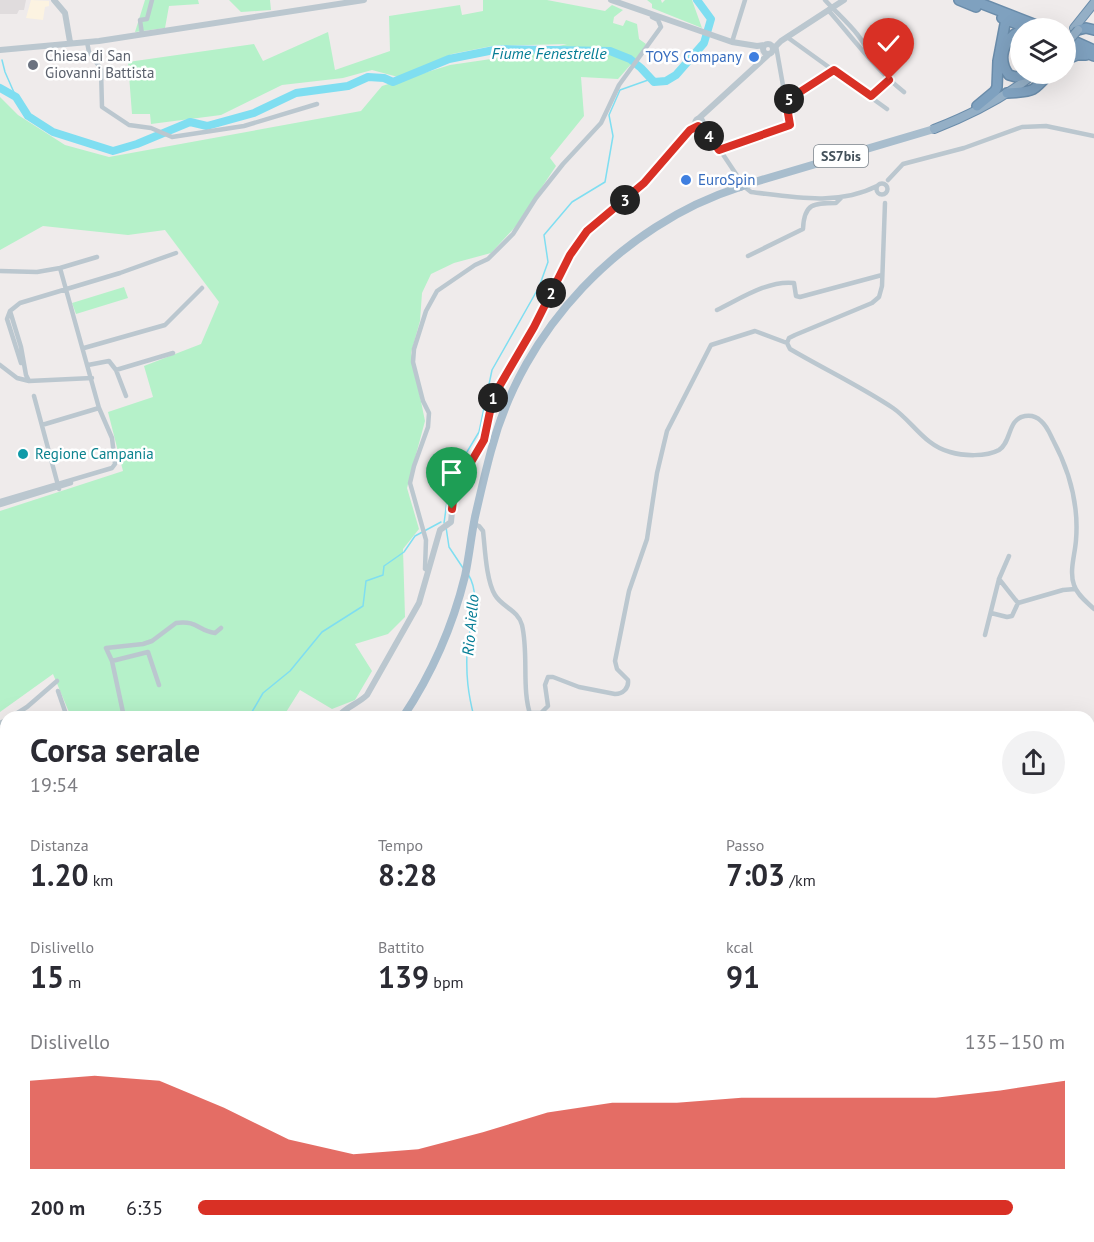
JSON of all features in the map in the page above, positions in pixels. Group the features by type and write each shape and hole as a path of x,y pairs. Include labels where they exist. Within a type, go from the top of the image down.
{"highway":[{"path":"958,0 1008,21 1005,24 998,61 997,87 978,108"},
{"path":"972,0 1018,18"},
{"path":"1076,29 1094,3"},
{"path":"1076,29 1094,10"},
{"path":"991,14 1003,34"},
{"path":"1076,29 1094,30"},
{"path":"1010,37 1006,43 1002,61 1010,76"},
{"path":"1076,44 1094,54"},
{"path":"1076,48 1094,54"},
{"path":"1076,57 1094,54"},
{"name":"SS7bis","path":"978,108 1015,84"},
{"name":"SS7bis","path":"934,129 1007,93 1018,84"},
{"path":"1023,84 1024,89 1037,87"},
{"path":"1007,93 1034,91 1040,84"}],"main road":[{"name":"SS7bis","path":"407,711 445,636 465,571 491,448 509,396 526,363 562,310 604,266 654,227 701,201 934,129"}],"street":[{"path":"54,0 64,13 70,42"},
{"path":"142,34 140,20 147,19 152,0"},
{"path":"0,50 87,42 364,0"},
{"path":"611,0 732,42 771,48 834,70 887,109"},
{"path":"732,42 745,0"},
{"path":"825,0 829,9 868,51 870,61 904,92"},
{"path":"344,711 366,696 419,603 440,530 451,522 454,491 484,440 493,397 534,327 570,255 587,231 644,183 690,130 771,48 844,0"},
{"path":"428,571 425,569 426,540 410,483 428,428 429,412 423,400 413,362 414,349 426,311 437,291 475,265 488,259 513,234 536,198 563,164 601,123 619,85 661,27 658,20 651,15"},
{"path":"87,42 89,52 101,69 102,106 129,125 160,131 172,137 244,126 317,104"},
{"path":"719,150 790,125 786,101 771,48"},
{"path":"786,101 834,70"},
{"path":"871,96 889,80"},
{"path":"700,121 744,186 751,192 807,198 841,198 867,192 883,192"},
{"path":"867,192 888,180 903,164 964,148 1022,127 1046,126 1094,136"},
{"path":"883,192 888,180"},
{"path":"787,344 789,338 872,303 879,297 885,203 879,185"},
{"path":"879,185 883,192"},
{"path":"748,256 803,229 804,216 811,206 816,203 836,204 841,198"},
{"path":"29,381 7,319 10,311 20,303 176,253"},
{"path":"0,271 37,272 97,257"},
{"path":"0,505 112,468 115,464 112,438 99,408 60,268"},
{"path":"717,310 777,284 794,283 796,296 800,297 882,275"},
{"path":"84,348 165,325 202,288"},
{"path":"543,711 548,706 545,685 548,677 554,677 579,687 606,692 620,694 624,691 628,680 617,669 615,661 629,591 647,539 657,473 667,431 711,345 755,331 787,344 790,349 894,409 933,444 949,452 971,455 993,452 1005,444 1016,420 1023,416 1039,419 1046,425 1066,465 1077,515 1072,573 1075,589 1094,609"},
{"path":"116,370 173,353"},
{"path":"88,365 109,361 116,370 126,396"},
{"path":"0,365 17,378 29,381 92,378"},
{"path":"34,396 58,486"},
{"path":"42,425 99,408"},
{"path":"0,501 58,486"},
{"path":"474,524 480,526 483,531 490,580 495,595 517,614 521,622 526,647 526,691 530,711"},
{"path":"985,635 999,579 1009,556"},
{"path":"999,579 1018,603"},
{"path":"991,613 1012,616 1018,603 1062,590 1075,589"},
{"path":"123,711 112,661 106,648 152,641 176,623 198,624 211,633 221,628"},
{"path":"112,661 148,652 159,685"},
{"path":"21,711 57,681"},
{"path":"58,691 65,711"}],"shaded area":[{"path":"0,0 26,0 24,10 19,10 17,14 0,14"},
{"path":"31,0 49,1 49,6 45,7 43,20 26,18"}],"green space":[{"path":"145,0 198,0 199,4 169,6 165,28 135,32"},
{"path":"229,0 270,0 271,10 241,12"},
{"path":"483,0 547,0 605,11 612,5 623,10 614,17 613,23 623,26 626,20 637,24 639,39 646,44 618,79 581,77 584,116 550,158 556,166 516,226 491,253 454,263 431,274 422,293 420,321 411,353 425,421 407,488 419,529 403,549 405,617 388,634 355,644 372,671 355,700 332,709 300,690 287,711 68,711 53,674 0,711 0,511 123,471 108,412 153,397 144,366 201,344 219,302 165,230 128,235 43,226 0,250 0,97 18,115 65,145 109,157 361,111 382,86 450,65 532,53 567,44 492,46 452,54 398,77 372,70 343,78 282,85 221,115 151,124 150,114 132,114 128,62 254,44 263,61 328,32 335,70 390,51 389,16 460,5 462,15 483,11"},
{"path":"647,0 661,0 662,3 665,0 692,0 702,28 652,8 652,4"},
{"path":"124,287 128,298 76,314 72,303"}],"waterway":[{"name":"Fiume Fenestrelle","path":"0,88 16,97 28,116 53,132 113,151 137,144 190,122 207,126 254,113 296,93 348,86 368,77 384,78 393,82 449,59 499,49 610,51 630,59 654,82 666,81 676,75 704,43 711,19 697,0"},
{"path":"2,60 16,97"},
{"name":"Rio Aiello","path":"444,523 450,480 479,432 492,370 539,287 548,262 544,235 572,202 605,182 613,136 609,115 620,90 651,79"},
{"path":"252,711 263,693 290,671 322,632 363,606 366,581 383,575 384,566 404,552 415,536 441,522"},
{"name":"Rio Aiello","path":"446,527 449,547 463,568"},
{"name":"Rio Aiello","path":"468,574 475,602 467,661 473,711"}],"place":[{"name":"TOYS Company","path":"754,57"},
{"name":"Chiesa di San Giovanni Battista","path":"33,65"},
{"name":"EuroSpin","path":"686,180"},
{"name":"Regione Campania","path":"23,454"}],"route":[{"path":"452,509 452,500 458,481 484,440 495,393 514,364 570,255 587,231 644,183 690,130 699,126 706,131 719,150 790,125 786,101 834,70 871,96 889,80"}]}
